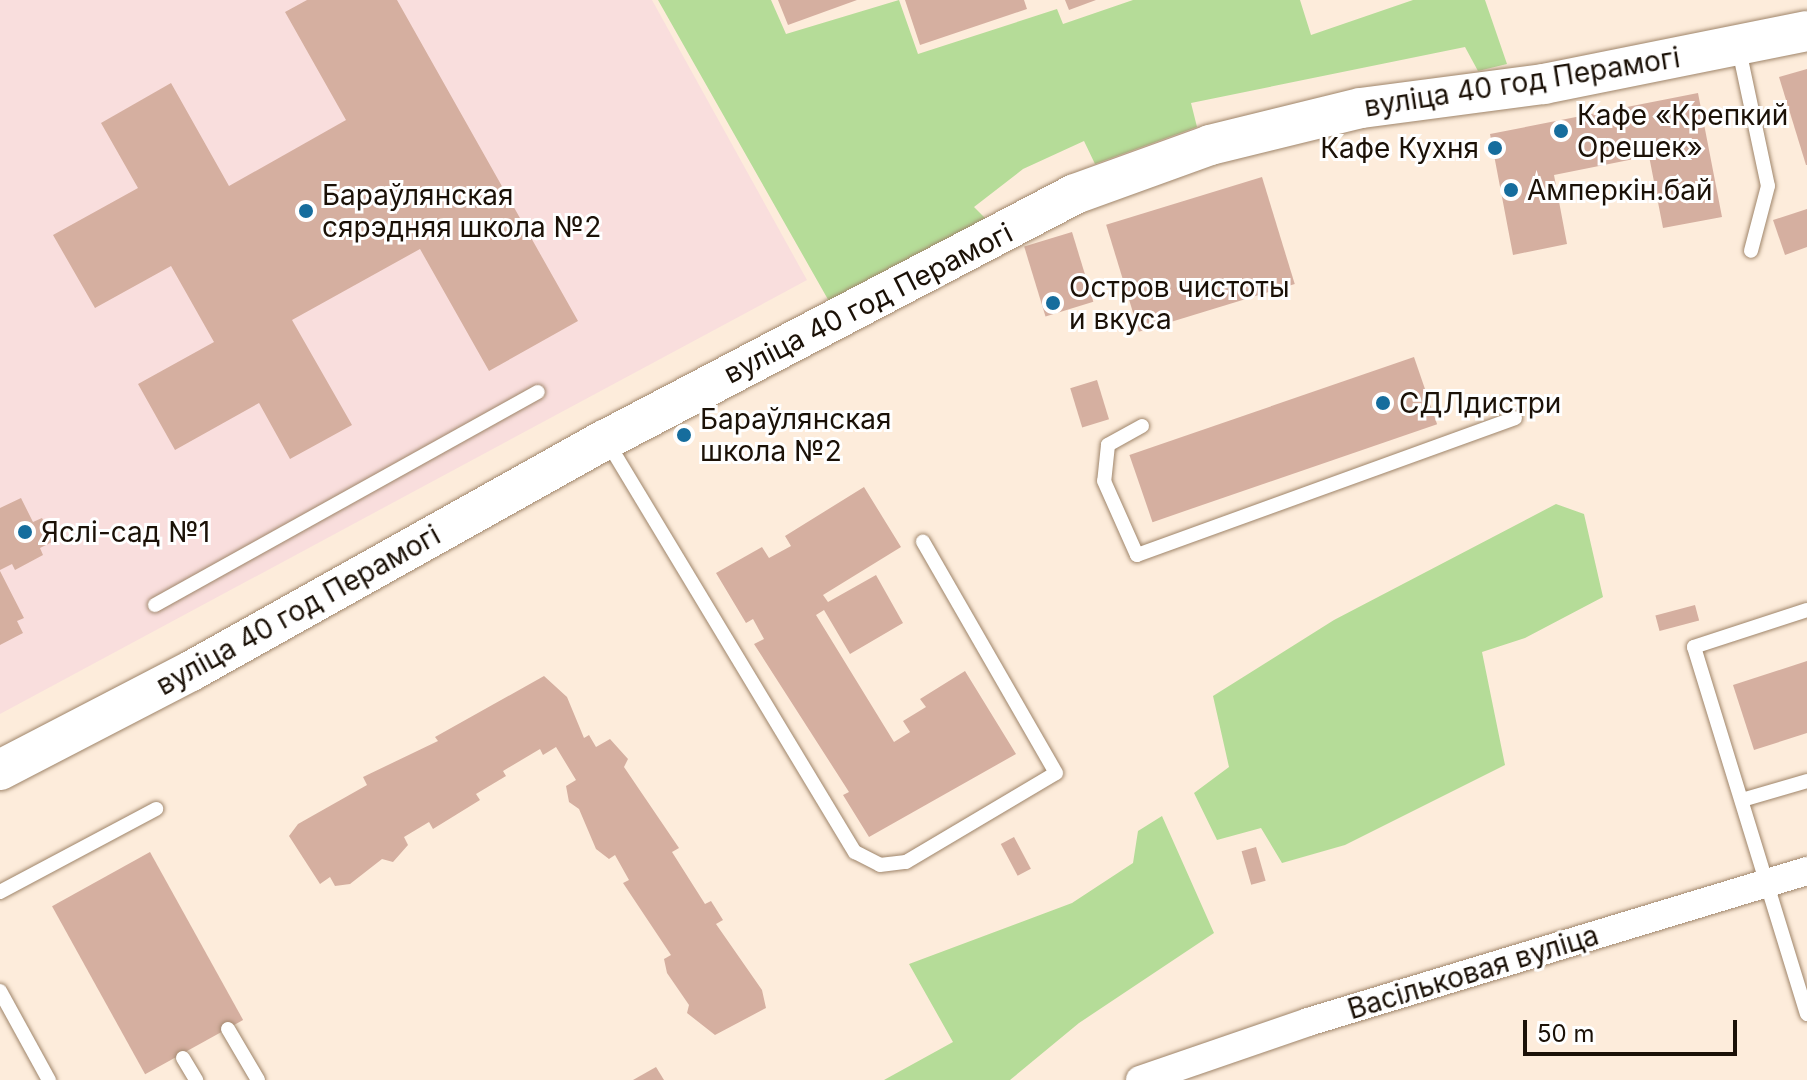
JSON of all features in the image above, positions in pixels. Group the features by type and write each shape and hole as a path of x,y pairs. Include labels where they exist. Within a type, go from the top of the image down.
{"street":[{"name":"вуліца 40 год Перамогі","path":"0,770 191,671 605,440 1075,194 1124,174 1265,129 1361,108 1544,84 1807,31"},
{"name":"Васільковая вуліца","path":"1140,1080 1308,1022 1807,871"}],"lane":[{"path":"1738,45 1768,186 1751,251"},
{"path":"155,605 538,392"},
{"path":"1142,426 1108,445 1104,481 1137,555 1515,418"},
{"path":"605,440 855,852 880,865 906,862 1056,773 923,542"},
{"path":"1807,610 1694,647 1807,1014"},
{"path":"1742,800 1807,781"},
{"path":"0,892 156,809"},
{"path":"0,991 49,1080"},
{"path":"228,1029 258,1080"},
{"path":"183,1058 196,1080"}],"shaded area":[{"path":"0,0 652,0 807,280 0,714"}],"green space":[{"path":"658,0 771,0 786,34 899,0 918,54 1057,9 1063,24 1133,0 1300,0 1311,35 1413,0 1485,0 1507,64 1478,71 1465,47 1191,103 1197,127 1095,164 1084,141 1023,169 974,207 991,224 830,303"},
{"path":"1556,504 1584,514 1603,597 1525,638 1482,652 1505,765 1345,845 1282,863 1261,828 1217,840 1194,793 1229,767 1213,696 1334,620"},
{"path":"1162,816 1214,933 1079,1023 1010,1080 884,1080 953,1042 909,964 1072,903 1133,863 1138,831"}],"building":[{"name":"Бараўлянская сярэдняя школа №2","path":"307,0 397,0 578,321 489,371 420,249 292,320 352,425 290,459 259,403 175,450 138,384 214,342 171,266 95,308 53,235 138,188 101,123 171,83 229,186 346,120 285,12"},
{"path":"778,0 857,0 788,25"},
{"path":"905,0 1024,0 1027,9 920,45"},
{"path":"1065,0 1096,0 1069,10"},
{"path":"1807,69 1807,165 1806,165 1779,77"},
{"path":"1698,93 1722,217 1663,228 1649,156 1554,175 1567,244 1513,255 1490,134"},
{"path":"1262,177 1295,284 1139,332 1106,225"},
{"path":"1807,209 1807,247 1785,255 1773,220"},
{"path":"1072,232 1093,302 1046,316 1024,247"},
{"path":"1414,357 1437,424 1153,522 1129,455"},
{"path":"1097,380 1109,419 1082,427 1070,388"},
{"path":"864,487 901,547 823,595 828,602 876,575 903,623 850,654 824,610 816,615 894,742 910,732 903,721 926,707 920,699 965,671 1016,754 869,837 843,795 849,792 754,644 764,639 753,619 746,623 716,573 762,547 769,558 791,546 785,536"},
{"name":"Яслі-сад №1","path":"21,498 33,522 42,518 54,541 40,548 43,555 15,570 12,564 0,570 0,508"},
{"name":"Яслі-сад №1","path":"0,571 24,618 17,621 23,633 0,645"},
{"path":"1695,605 1699,620 1660,631 1655,616"},
{"path":"1807,661 1807,733 1754,750 1733,685"},
{"path":"544,676 567,697 584,738 589,735 596,747 610,739 628,759 624,767 679,848 672,852 705,904 711,901 723,920 716,924 762,990 766,1008 715,1035 687,1013 689,1005 667,973 664,959 671,955 623,883 629,880 615,855 609,859 596,849 579,809 569,802 566,786 576,780 556,747 543,755 540,749 503,771 506,776 476,794 480,800 433,829 429,822 404,837 408,845 393,862 382,859 350,884 335,886 330,877 320,884 289,836 298,824 367,785 363,777 438,741 435,737"},
{"path":"1014,837 1031,869 1018,876 1001,844"},
{"path":"1256,847 1266,881 1251,885 1242,851"},
{"path":"150,852 243,1020 145,1074 52,906"},
{"path":"656,1067 664,1080 633,1080"}],"place":[{"name":"Кафе «Крепкий Орешек»","path":"1561,131"},
{"name":"Кафе Кухня","path":"1495,148"},
{"name":"Амперкін.бай","path":"1511,190"},
{"name":"Бараўлянская сярэдняя школа №2","path":"306,211"},
{"name":"Остров чистоты и вкуса","path":"1053,303"},
{"name":"СДЛдистри","path":"1383,403"},
{"name":"Бараўлянская школа №2","path":"684,435"},
{"name":"Яслі-сад №1","path":"25,532"}]}
